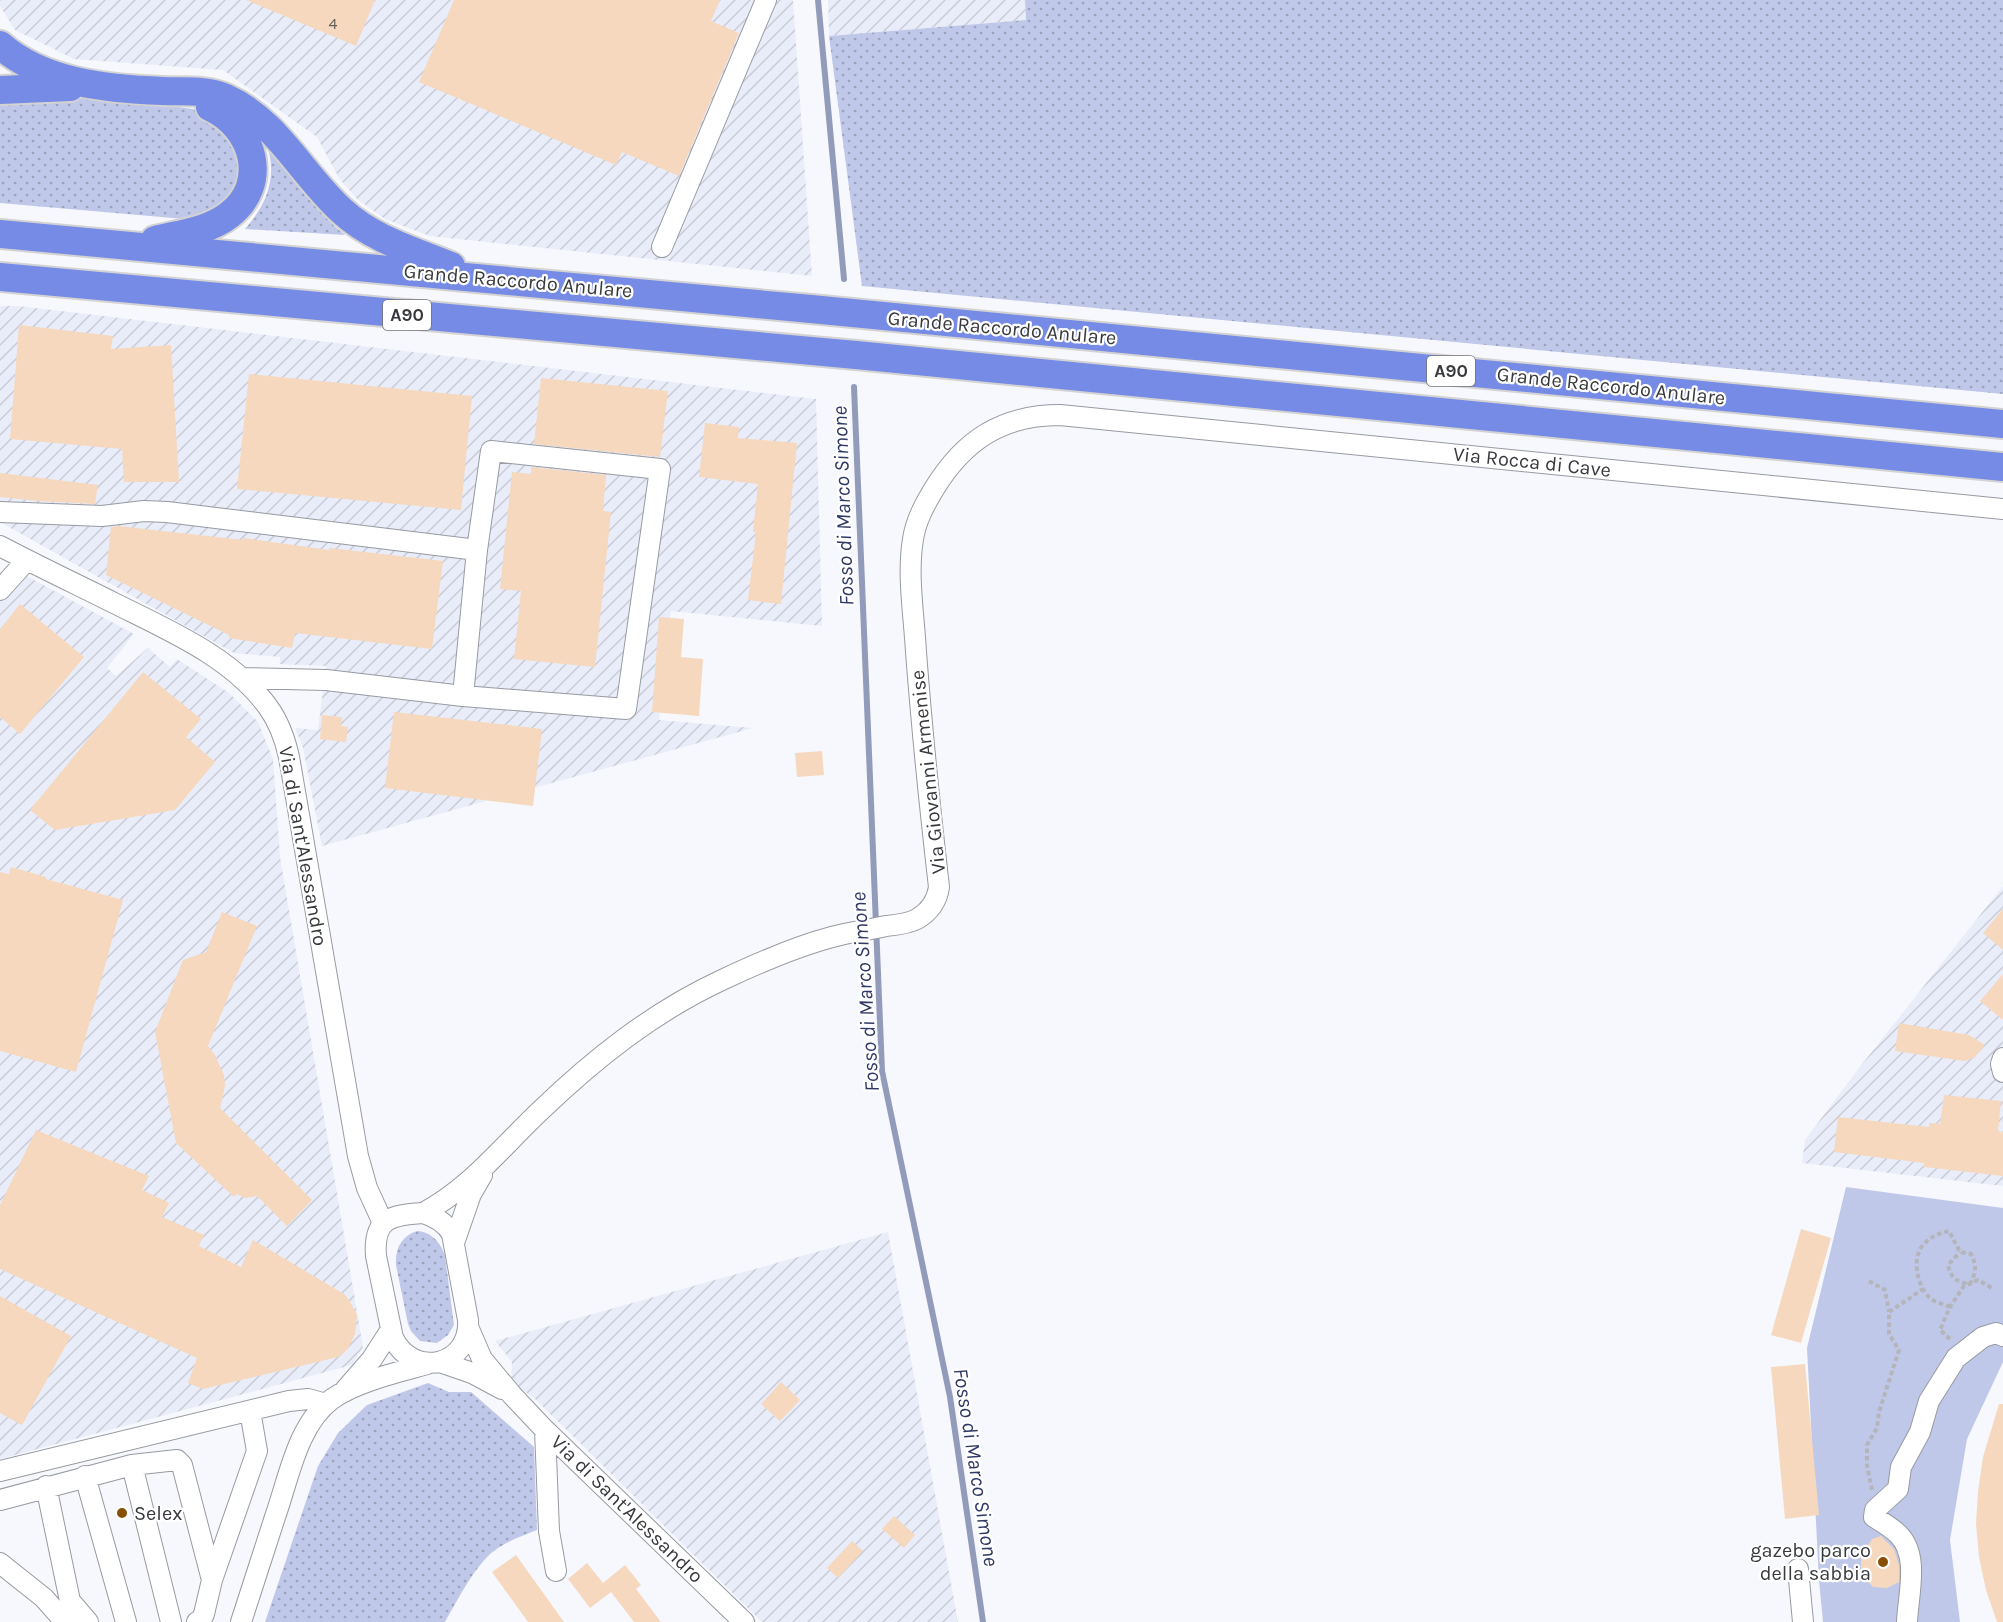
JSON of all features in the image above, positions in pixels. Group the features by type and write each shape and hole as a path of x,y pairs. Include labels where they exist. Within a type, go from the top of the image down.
{"highway":[{"path":"0,45 17,58 47,72 78,81 105,86 200,92 228,99 268,127 326,195 354,221 396,244 480,278"},
{"path":"0,90 105,86"},
{"path":"134,246 192,231 221,220 239,205 246,195 252,173 249,144 241,130 229,118 203,105 163,91"},
{"name":"Grande Raccordo Anulare","path":"0,234 812,309 2003,424"},
{"name":"Grande Raccordo Anulare","path":"6,279 901,360 2003,467"}],"street":[{"path":"662,247 766,0"},
{"name":"Via Rocca di Cave","path":"1060,415 2003,509"},
{"name":"Via Giovanni Armenise","path":"423,1213 454,1193 596,1060 664,1012 720,981 819,940 901,924 912,921 927,912 937,898 939,887 925,762 912,588 911,553 917,521 930,495 948,468 978,438 1021,418 1060,415"},
{"path":"241,678 326,680 463,696 626,709 660,469 491,451 477,550 463,696"},
{"path":"0,512 113,516 144,511 167,512 477,550"},
{"name":"Via di Sant'Alessandro","path":"0,546 178,636 213,657 241,678 268,708 279,726 286,746 358,1156 367,1188 383,1223 376,1235 376,1256 390,1330 398,1347 415,1361 433,1363 484,1379 512,1395"},
{"path":"0,590 27,560"},
{"path":"2003,1058 2001,1064 2003,1072"},
{"name":"Via Giovanni Armenise","path":"455,1240 471,1194 489,1162"},
{"path":"383,1223 401,1215 423,1213 445,1224 455,1240"},
{"name":"Via di Sant'Alessandro","path":"455,1240 469,1329 482,1359 545,1430 744,1622"},
{"path":"0,1471 302,1399 334,1399 383,1377 433,1363 458,1350 469,1329"},
{"path":"241,1622 297,1451 311,1422 372,1359 390,1330"},
{"path":"1906,1622 1911,1572 1909,1553 1900,1535 1874,1517 1875,1510 1898,1489 1901,1467 1920,1432 1929,1401 1956,1358 1983,1337 1996,1334 2003,1336"},
{"path":"197,1622 204,1614 212,1580 257,1450 250,1411"},
{"path":"545,1430 549,1531 556,1571"},
{"path":"0,1500 132,1465 177,1460 182,1465 212,1580"},
{"path":"132,1465 171,1622"},
{"path":"86,1476 126,1622"},
{"path":"46,1486 65,1613"},
{"path":"0,1563 65,1613 88,1622"},
{"path":"1798,1569 1803,1622"}],"path":[{"path":"1950,1307 1929,1298 1918,1281 1917,1263 1922,1245 1936,1234 1949,1231 1960,1252"},
{"path":"1960,1252 1971,1254 1975,1262 1975,1275 1970,1284"},
{"path":"1960,1252 1948,1264 1951,1275 1958,1282 1970,1284"},
{"path":"1964,1352 1940,1330 1950,1307 1964,1286 1978,1280 1992,1288"},
{"path":"1869,1281 1885,1290 1889,1312 1889,1334 1899,1350 1879,1412 1877,1428 1868,1445 1868,1466 1875,1510"},
{"path":"1889,1312 1923,1289"}],"shaded area":[{"path":"0,0 793,0 812,276 430,236 385,219 357,199 339,178 317,137 223,70 74,59 15,30 0,6"},
{"path":"828,0 1025,0 1026,20 829,36"},
{"path":"1025,0 2003,0 2003,394 862,286 829,36 1026,20"},
{"path":"0,96 43,96 141,102 193,109 212,118 238,147 239,180 228,202 196,220 0,203"},
{"path":"266,142 312,203 345,235 245,229 260,209 269,188 271,166"},
{"path":"0,306 18,306 816,399 822,626 671,611 659,720 753,728 322,846 303,748 295,728 318,730 326,666 280,664 280,657 234,653 0,522"},
{"path":"23,574 134,634 107,668 116,676 148,648 170,667 177,659 229,693 258,722 273,759 280,857 363,1347 352,1365 0,1459 0,600"},
{"path":"2003,886 2003,1186 1802,1163 1805,1140"},
{"path":"1846,1187 2003,1208 2003,1362 1967,1439 1950,1540 1960,1622 1823,1622 1807,1348"},
{"path":"417,1231 435,1239 445,1256 454,1325 448,1335 437,1343 420,1341 411,1331 396,1265 400,1244 407,1236"},
{"path":"888,1232 958,1622 762,1622 535,1399 511,1381 512,1362 495,1341"},
{"path":"428,1383 449,1392 471,1392 534,1447 537,1530 507,1543 490,1554 468,1582 445,1622 265,1622 318,1466 338,1433 367,1405"}],"building":[{"path":"246,0 375,0 356,46"},
{"path":"454,0 720,0 711,21 739,33 679,176 622,152 616,165 419,82"},
{"path":"19,325 113,336 111,349 171,345 179,482 124,482 122,449 10,439"},
{"path":"249,374 472,396 461,510 237,489"},
{"path":"541,378 668,391 660,457 534,444"},
{"path":"705,423 739,427 738,438 797,443 781,604 748,600 756,532 753,532 758,484 699,477"},
{"path":"531,467 606,475 603,511 611,512 595,667 514,659 521,591 500,589 512,472 531,474"},
{"path":"0,473 98,485 95,504 0,497"},
{"path":"111,527 443,561 432,649 295,633 292,648 229,638 229,635 106,575"},
{"path":"20,604 84,657 20,734 0,717 0,629"},
{"path":"659,617 684,619 681,657 703,659 699,716 652,712"},
{"path":"143,672 201,719 186,737 215,762 175,810 55,830 30,810"},
{"path":"394,712 542,729 533,806 385,788"},
{"path":"322,715 342,717 341,726 348,727 346,742 320,739"},
{"path":"822,751 824,775 797,777 795,753"},
{"path":"11,867 123,900 76,1072 0,1051 0,872 9,874"},
{"path":"2003,909 2003,950 1983,933"},
{"path":"222,912 257,926 208,1046 224,1075 225,1086 220,1108 312,1200 287,1226 257,1196 245,1198 237,1194 234,1197 176,1143 155,1032 183,960 206,952"},
{"path":"2003,974 2003,1020 1980,1001"},
{"path":"1899,1023 1969,1035 1985,1045 1974,1058 1964,1061 1895,1051"},
{"path":"1944,1095 2001,1101 1998,1131 2003,1132 2003,1176 1924,1167 1924,1163 1834,1152 1838,1117 1929,1127 1929,1123 1940,1124"},
{"path":"36,1130 149,1176 142,1190 169,1203 162,1217 204,1235 199,1246 241,1267 253,1240 344,1294 357,1315 355,1334 348,1349 338,1357 203,1389 188,1383 197,1358 0,1269 0,1205"},
{"path":"1801,1229 1831,1238 1801,1343 1771,1335"},
{"path":"0,1296 71,1336 22,1425 0,1413"},
{"path":"1805,1364 1819,1515 1785,1519 1771,1367"},
{"path":"781,1382 800,1400 780,1421 761,1404"},
{"path":"1999,1404 2003,1404 2003,1622 1997,1622 1986,1590 1979,1557 1976,1524 1983,1457"},
{"path":"894,1516 915,1535 904,1548 882,1529"},
{"name":"gazebo parco della sabbia","path":"1881,1536 1894,1549 1899,1565 1899,1582 1887,1588 1873,1587 1861,1574 1861,1556 1872,1539"},
{"path":"852,1541 863,1551 838,1578 827,1568"},
{"path":"516,1555 564,1622 528,1622 492,1572"},
{"path":"587,1563 603,1583 625,1565 641,1585 636,1589 661,1622 634,1622 611,1592 590,1608 568,1579"}],"waterway":[{"name":"Fosso di Marco Simone","path":"818,0 844,279"},
{"name":"Fosso di Marco Simone","path":"854,387 882,1071 950,1397 983,1622"}],"place":[{"name":"Selex","path":"122,1513"},
{"name":"gazebo parco della sabbia","path":"1883,1562"}]}
